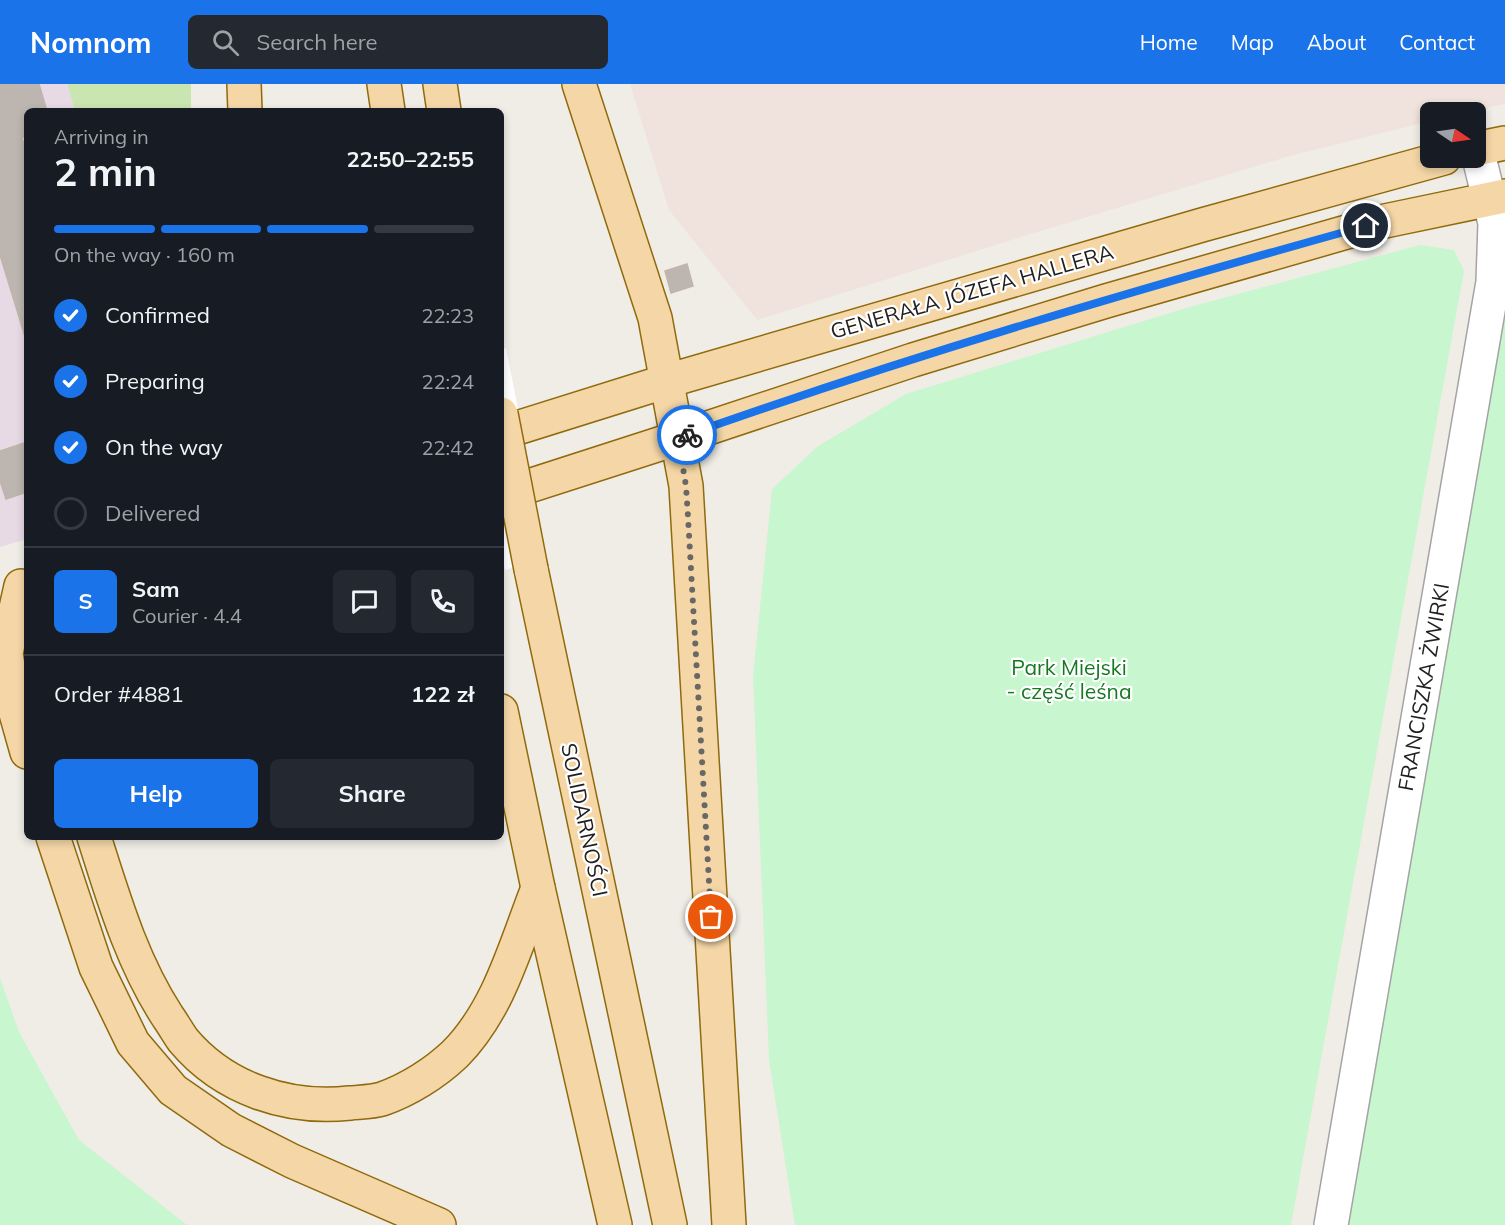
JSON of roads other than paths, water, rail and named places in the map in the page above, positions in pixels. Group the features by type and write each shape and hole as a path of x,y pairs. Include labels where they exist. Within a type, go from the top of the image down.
{"main road":[{"path":"244,84 245,108"},
{"path":"384,84 388,108"},
{"path":"440,84 444,108"},
{"path":"579,84 656,318 686,486 729,1225"},
{"name":"GENERAŁA JÓZEFA HALLERA","path":"504,432 668,381 1213,221 1420,165"},
{"path":"504,494 913,360 1106,301 1385,221 1497,197"},
{"name":"SOLIDARNOŚCI","path":"504,430 531,569 670,1225"},
{"path":"16,587 11,651 14,706 24,741"},
{"path":"504,725 538,888 615,1225"},
{"path":"54,840 96,968 133,1043 173,1090 231,1130 282,1156 439,1225"},
{"path":"95,840 127,939 150,989 183,1040 218,1072 259,1094 299,1103 335,1104 381,1100 419,1082 455,1054 481,1021 499,986 538,888"}],"street":[{"name":"FRANCISZKA ŻWIRKI","path":"1331,1225 1499,283 1495,223 1497,197 1486,147"}],"park label":[{"name":"Park Miejski - część leśna","path":"1069,680"}]}
